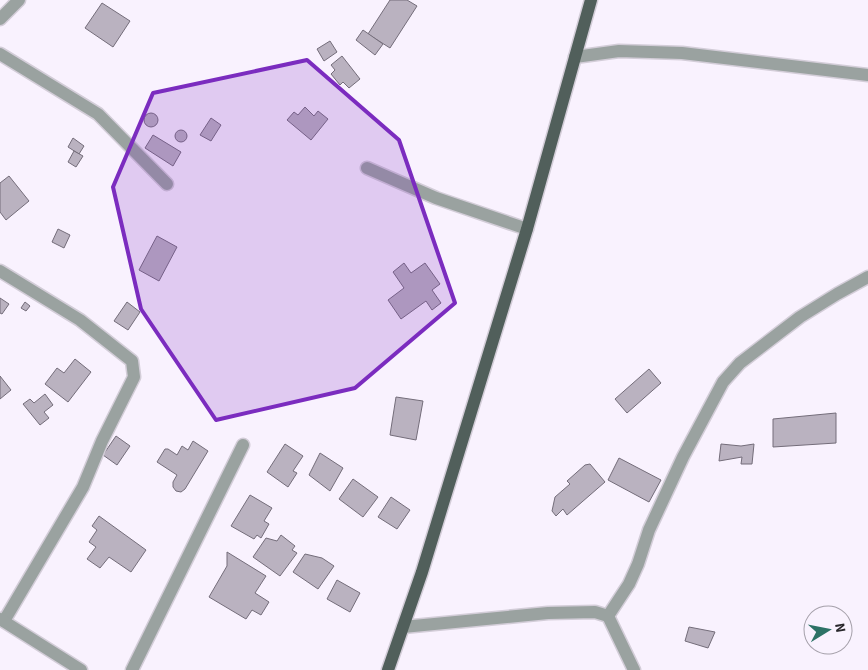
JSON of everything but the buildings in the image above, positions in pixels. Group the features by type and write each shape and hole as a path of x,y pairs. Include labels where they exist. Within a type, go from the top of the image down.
{"main road":[{"path":"388,670 422,572 526,229 591,0"}],"street":[{"path":"0,20 19,0"},
{"path":"575,57 619,51 682,52 868,75"},
{"path":"0,54 98,114 167,184"},
{"path":"367,168 436,198 526,229"},
{"path":"0,271 80,320 132,361 134,377 102,441 83,487 2,620 81,670"},
{"path":"608,616 629,584 649,530 675,473 722,382 740,363 800,317 868,277"},
{"path":"132,670 243,445"},
{"path":"403,627 548,613 595,612 608,616 634,670"}],"highlighted area":[{"path":"307,60 399,140 455,303 355,388 216,420 141,309 113,187 153,93"}]}
